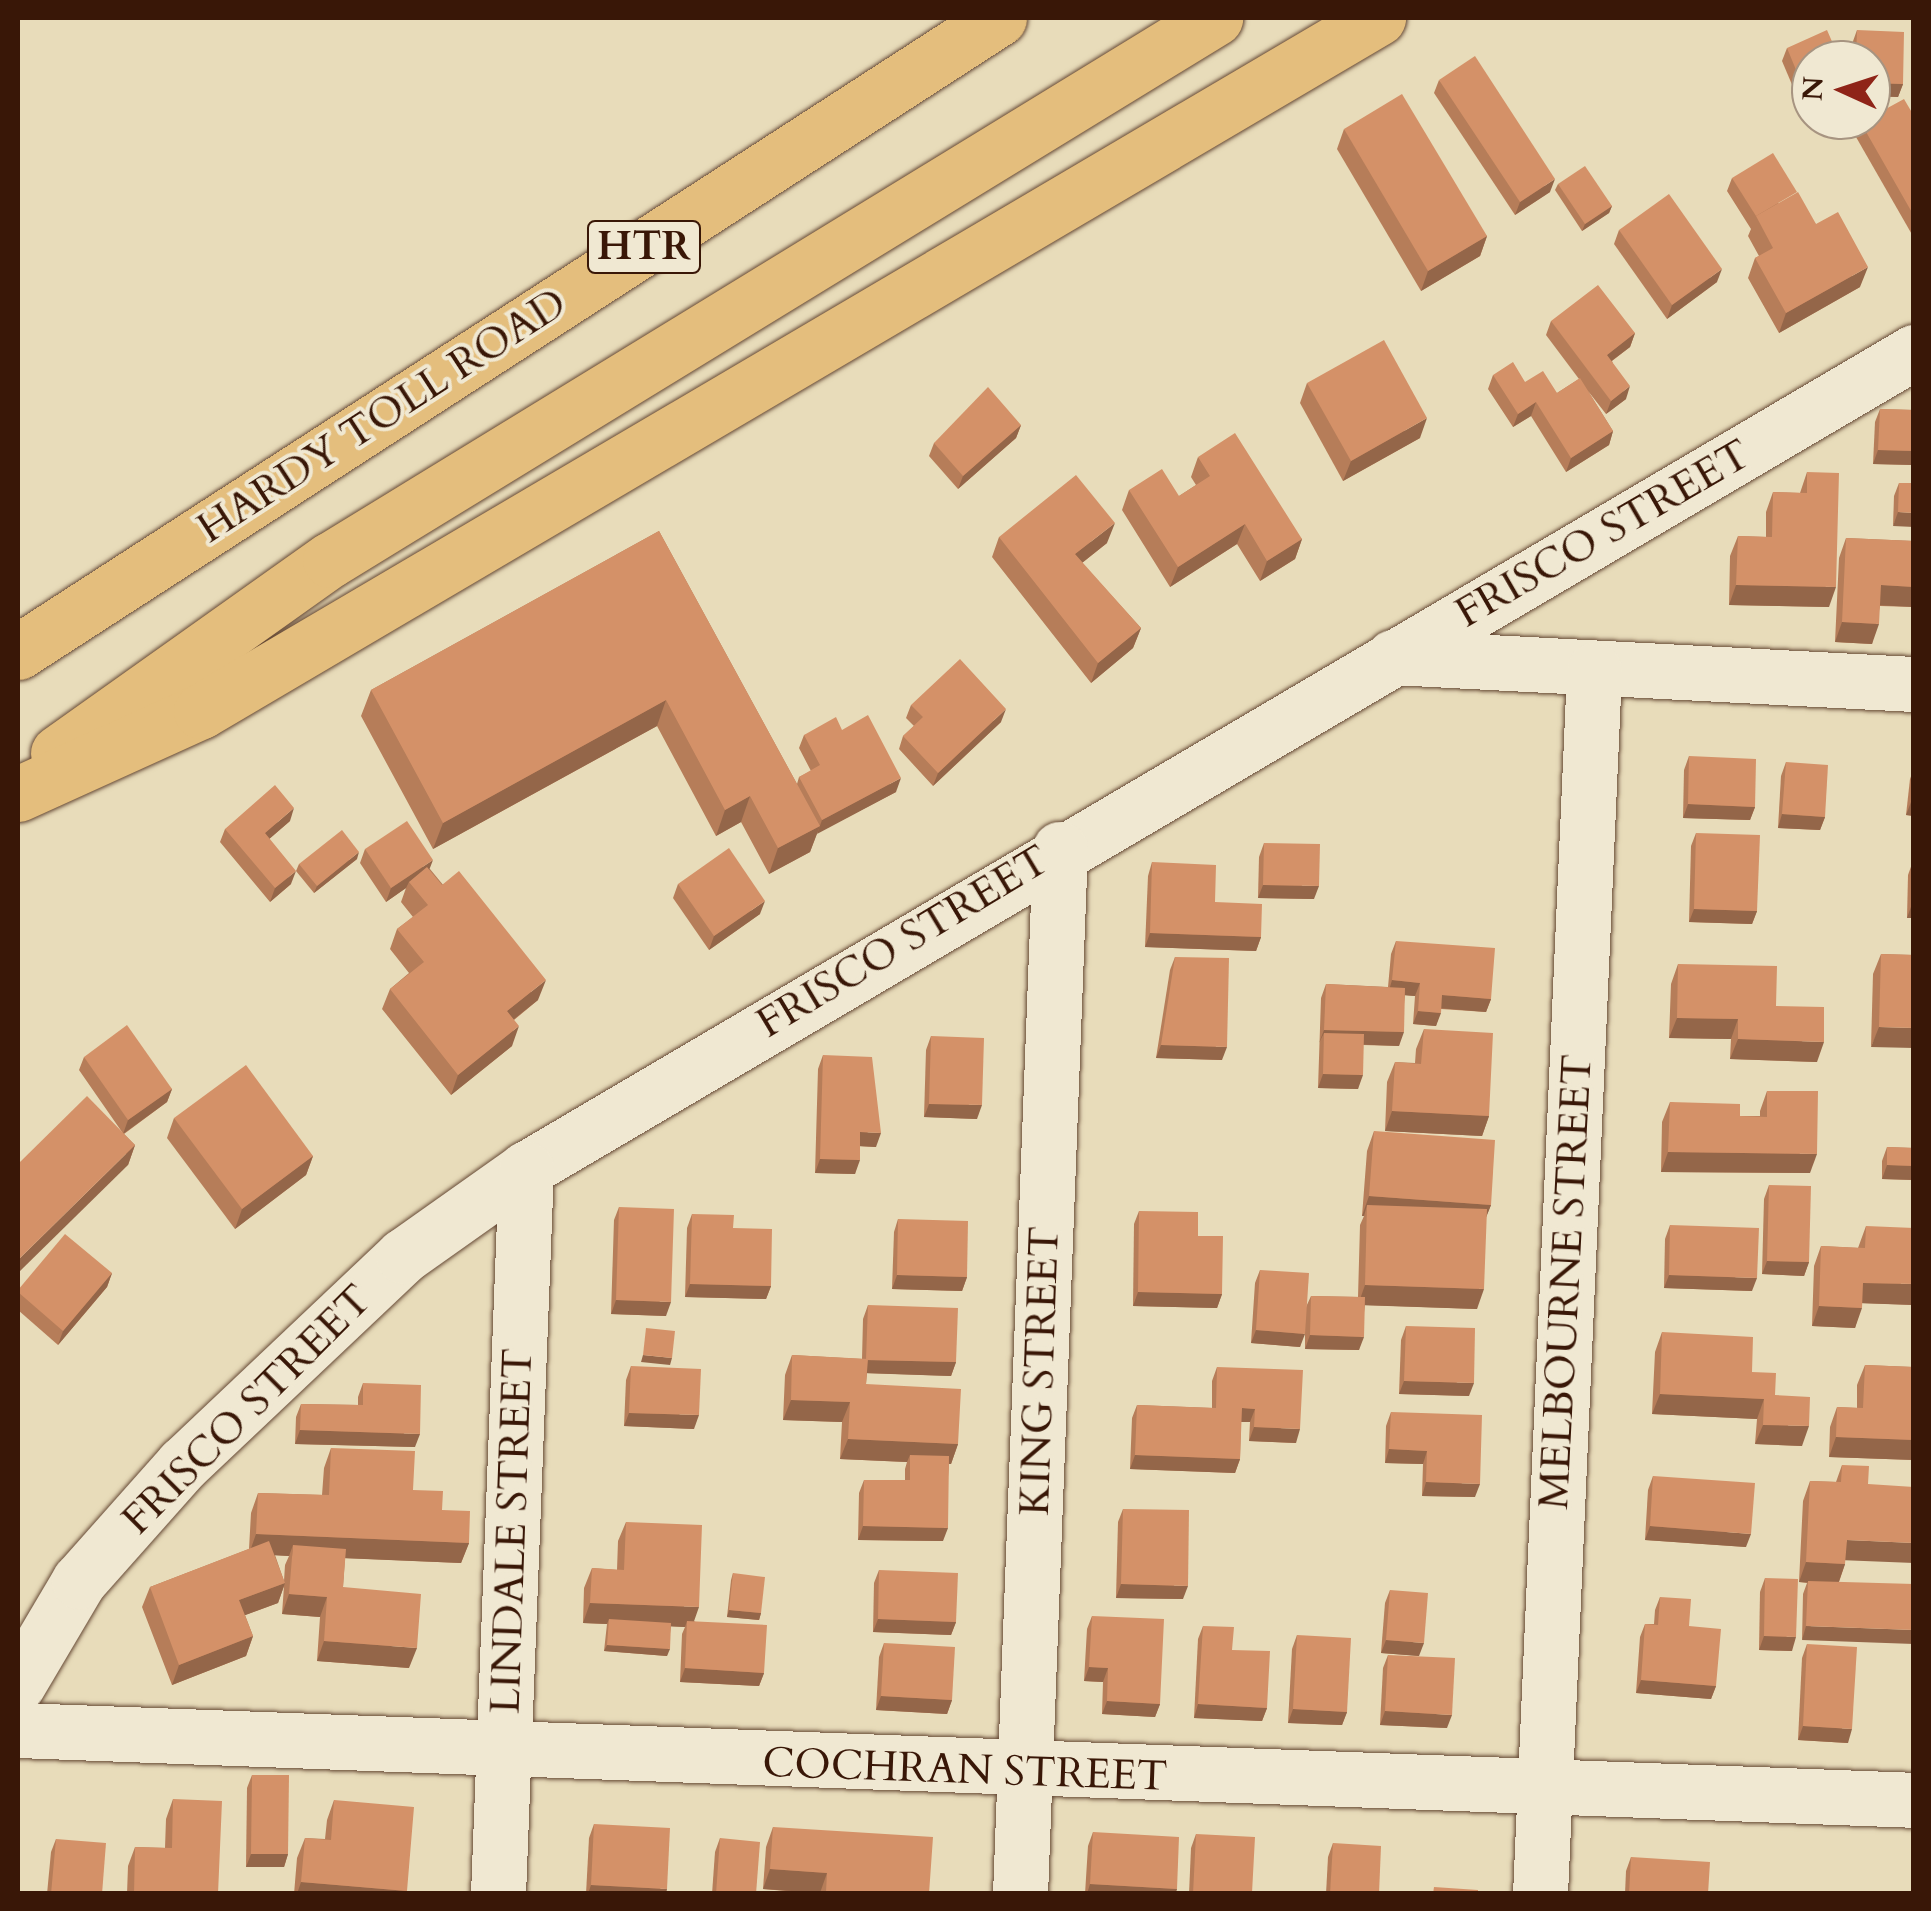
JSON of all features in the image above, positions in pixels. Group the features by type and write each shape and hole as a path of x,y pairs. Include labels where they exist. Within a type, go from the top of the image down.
{"highway":[{"name":"HARDY TOLL ROAD","path":"18,652 999,18"},
{"path":"18,785 170,666 330,560 1216,18"},
{"path":"18,794 202,711 1378,18"}],"street":[{"name":"FRISCO STREET","path":"18,1684 79,1581 196,1451 402,1256 526,1169 1060,849 1914,352"},
{"path":"1393,657 1914,684"},
{"name":"MELBOURNE STREET","path":"1540,1894 1594,670"},
{"name":"KING STREET","path":"1020,1894 1060,849"},
{"name":"LINDALE STREET","path":"498,1894 526,1169"},
{"name":"COCHRAN STREET","path":"18,1730 1024,1773 1914,1800"}],"building":[{"path":"1827,30 1831,40 1805,40"},
{"path":"1857,30 1904,32 1903,84 1891,84 1891,40 1857,40"},
{"path":"1475,56 1555,179 1520,202 1439,80"},
{"path":"1402,94 1487,236 1428,271 1344,129"},
{"path":"1904,99 1914,116 1914,216 1871,140 1891,140 1891,106"},
{"path":"1773,153 1797,192 1756,216 1732,178"},
{"path":"1585,166 1612,206 1585,224 1558,184"},
{"path":"1798,192 1816,224 1838,212 1868,267 1786,313 1755,258 1773,248 1756,216"},
{"path":"1669,194 1722,269 1672,305 1619,230"},
{"path":"1598,285 1635,333 1607,355 1630,386 1611,401 1551,321"},
{"path":"1384,340 1427,418 1351,461 1307,383"},
{"path":"1513,362 1525,382 1543,371 1557,393 1580,378 1613,431 1571,458 1536,402 1518,414 1493,375"},
{"path":"988,387 1021,425 963,476 934,443"},
{"path":"1880,409 1914,410 1914,451 1878,450"},
{"path":"1235,433 1302,539 1267,561 1245,524 1178,567 1129,490 1162,469 1179,496 1210,476 1198,457"},
{"path":"1807,472 1839,473 1836,587 1736,585 1738,536 1772,537 1773,492 1807,493"},
{"path":"1076,475 1115,523 1075,554 1141,628 1098,663 999,537"},
{"path":"1899,483 1914,483 1914,513 1898,512"},
{"path":"659,531 820,826 778,848 750,796 725,810 666,700 443,823 371,690"},
{"path":"1846,538 1914,541 1914,587 1881,585 1879,624 1842,622"},
{"path":"960,659 1006,709 938,773 903,736 923,717 911,705"},
{"path":"868,715 901,778 822,820 799,777 820,765 804,735 836,717 842,730"},
{"path":"1689,756 1756,759 1755,807 1688,804"},
{"path":"1786,762 1828,765 1825,817 1782,814"},
{"path":"275,785 294,808 265,833 296,871 275,888 225,829"},
{"path":"407,821 433,860 391,888 365,849"},
{"path":"342,830 359,852 317,886 299,864"},
{"path":"1696,833 1760,835 1757,911 1694,909"},
{"path":"1264,843 1320,844 1319,886 1263,885"},
{"path":"729,848 765,901 714,936 678,884"},
{"path":"1914,861 1914,905 1912,904"},
{"path":"1152,862 1216,865 1215,902 1262,904 1261,937 1150,933"},
{"path":"427,867 442,885 459,871 546,980 507,1011 519,1026 458,1075 390,989 424,962 397,929 428,905 409,882"},
{"path":"1396,941 1495,948 1491,999 1442,995 1441,1013 1418,1011 1420,983 1392,980"},
{"path":"1881,954 1914,955 1914,1028 1879,1027"},
{"path":"1175,957 1229,958 1227,1047 1161,1045"},
{"path":"1678,964 1777,966 1776,1006 1824,1007 1824,1042 1738,1039 1738,1019 1677,1018"},
{"path":"1326,984 1405,988 1404,1032 1324,1030"},
{"path":"127,1025 172,1089 128,1120 84,1057"},
{"path":"1424,1029 1493,1033 1489,1116 1392,1111 1395,1062 1421,1064"},
{"path":"1324,1033 1364,1034 1363,1075 1323,1074"},
{"path":"931,1036 984,1038 982,1105 929,1104"},
{"path":"823,1055 872,1057 881,1133 860,1132 860,1160 820,1159"},
{"path":"246,1065 313,1156 242,1209 174,1118"},
{"path":"1767,1091 1818,1091 1817,1154 1668,1152 1670,1102 1740,1104 1740,1116 1767,1117"},
{"path":"87,1096 135,1145 18,1260 18,1164"},
{"path":"1374,1131 1495,1140 1491,1205 1369,1196"},
{"path":"1887,1147 1914,1148 1914,1166 1887,1165"},
{"path":"1769,1185 1811,1186 1809,1262 1767,1261"},
{"path":"1367,1205 1487,1209 1484,1289 1365,1285"},
{"path":"619,1207 674,1209 671,1302 616,1300"},
{"path":"1139,1211 1198,1212 1198,1236 1223,1236 1222,1294 1138,1292"},
{"path":"692,1214 734,1215 733,1228 772,1229 771,1286 690,1284"},
{"path":"898,1219 968,1221 967,1277 897,1275"},
{"path":"1670,1225 1759,1228 1757,1278 1669,1275"},
{"path":"1866,1226 1914,1228 1914,1284 1863,1283 1862,1308 1819,1306 1821,1246 1865,1248"},
{"path":"65,1234 112,1273 63,1331 18,1290"},
{"path":"1260,1270 1309,1273 1305,1334 1256,1330"},
{"path":"1311,1296 1365,1297 1364,1337 1310,1335"},
{"path":"868,1305 958,1308 956,1362 866,1360"},
{"path":"1406,1326 1475,1328 1474,1383 1404,1381"},
{"path":"646,1328 675,1331 672,1358 643,1355"},
{"path":"1662,1332 1753,1337 1752,1372 1776,1373 1775,1395 1810,1397 1809,1426 1763,1425 1764,1399 1660,1394"},
{"path":"792,1355 868,1359 866,1384 961,1389 958,1444 848,1439 850,1402 791,1400"},
{"path":"1865,1365 1914,1367 1914,1440 1836,1437 1837,1407 1863,1408"},
{"path":"631,1366 701,1369 699,1415 629,1413"},
{"path":"1217,1367 1303,1370 1300,1429 1254,1427 1255,1409 1242,1408 1240,1459 1135,1455 1137,1405 1216,1408"},
{"path":"363,1383 421,1385 420,1434 300,1430 301,1404 363,1405"},
{"path":"1391,1412 1482,1415 1480,1484 1426,1482 1427,1451 1389,1449"},
{"path":"331,1448 415,1451 413,1490 443,1491 442,1510 470,1511 469,1543 256,1534 258,1493 329,1495"},
{"path":"910,1455 949,1456 948,1528 863,1526 864,1480 910,1480"},
{"path":"1842,1465 1869,1466 1868,1484 1914,1487 1914,1543 1847,1540 1845,1564 1806,1562 1810,1481 1841,1482"},
{"path":"1653,1476 1755,1483 1751,1534 1650,1526"},
{"path":"1123,1509 1189,1510 1188,1586 1121,1584"},
{"path":"626,1522 702,1525 699,1607 590,1603 592,1568 624,1570"},
{"path":"269,1541 285,1583 239,1600 253,1636 179,1665 150,1587"},
{"path":"293,1545 346,1549 343,1587 421,1594 417,1648 324,1641 327,1597 289,1594"},
{"path":"879,1570 958,1573 956,1622 878,1619"},
{"path":"733,1573 765,1577 761,1613 729,1610"},
{"path":"1765,1578 1798,1579 1796,1637 1764,1636"},
{"path":"1808,1581 1914,1584 1914,1630 1806,1626"},
{"path":"1390,1590 1428,1593 1424,1643 1386,1640"},
{"path":"1660,1597 1691,1599 1689,1626 1721,1629 1716,1686 1641,1680 1645,1624 1658,1625"},
{"path":"1092,1616 1164,1619 1160,1704 1107,1701 1108,1668 1089,1667"},
{"path":"609,1619 671,1623 670,1649 607,1645"},
{"path":"687,1621 767,1625 764,1673 685,1668"},
{"path":"1203,1626 1234,1627 1232,1650 1270,1651 1267,1708 1198,1704"},
{"path":"1297,1635 1351,1638 1347,1712 1293,1709"},
{"path":"884,1643 955,1647 952,1700 881,1696"},
{"path":"1807,1644 1857,1647 1852,1729 1803,1726"},
{"path":"1388,1655 1455,1658 1452,1715 1385,1711"},
{"path":"252,1775 289,1775 288,1854 251,1854"},
{"path":"173,1799 222,1801 218,1894 134,1894 135,1847 172,1848"},
{"path":"334,1800 414,1807 407,1891 301,1882 305,1838 331,1840"},
{"path":"594,1824 670,1828 667,1889 591,1885"},
{"path":"773,1827 933,1837 929,1894 826,1892 827,1873 770,1869"},
{"path":"1093,1832 1179,1837 1177,1889 1090,1884"},
{"path":"1196,1834 1255,1837 1252,1893 1193,1894"},
{"path":"720,1838 760,1842 756,1894 716,1894"},
{"path":"56,1839 106,1843 102,1894 51,1894"},
{"path":"1333,1843 1381,1846 1379,1894 1330,1894"},
{"path":"1631,1857 1710,1862 1708,1894 1629,1894"},
{"path":"1434,1887 1478,1890 1478,1894 1433,1894"},
{"path":"1843,1892 1843,1894 1797,1894"}]}
